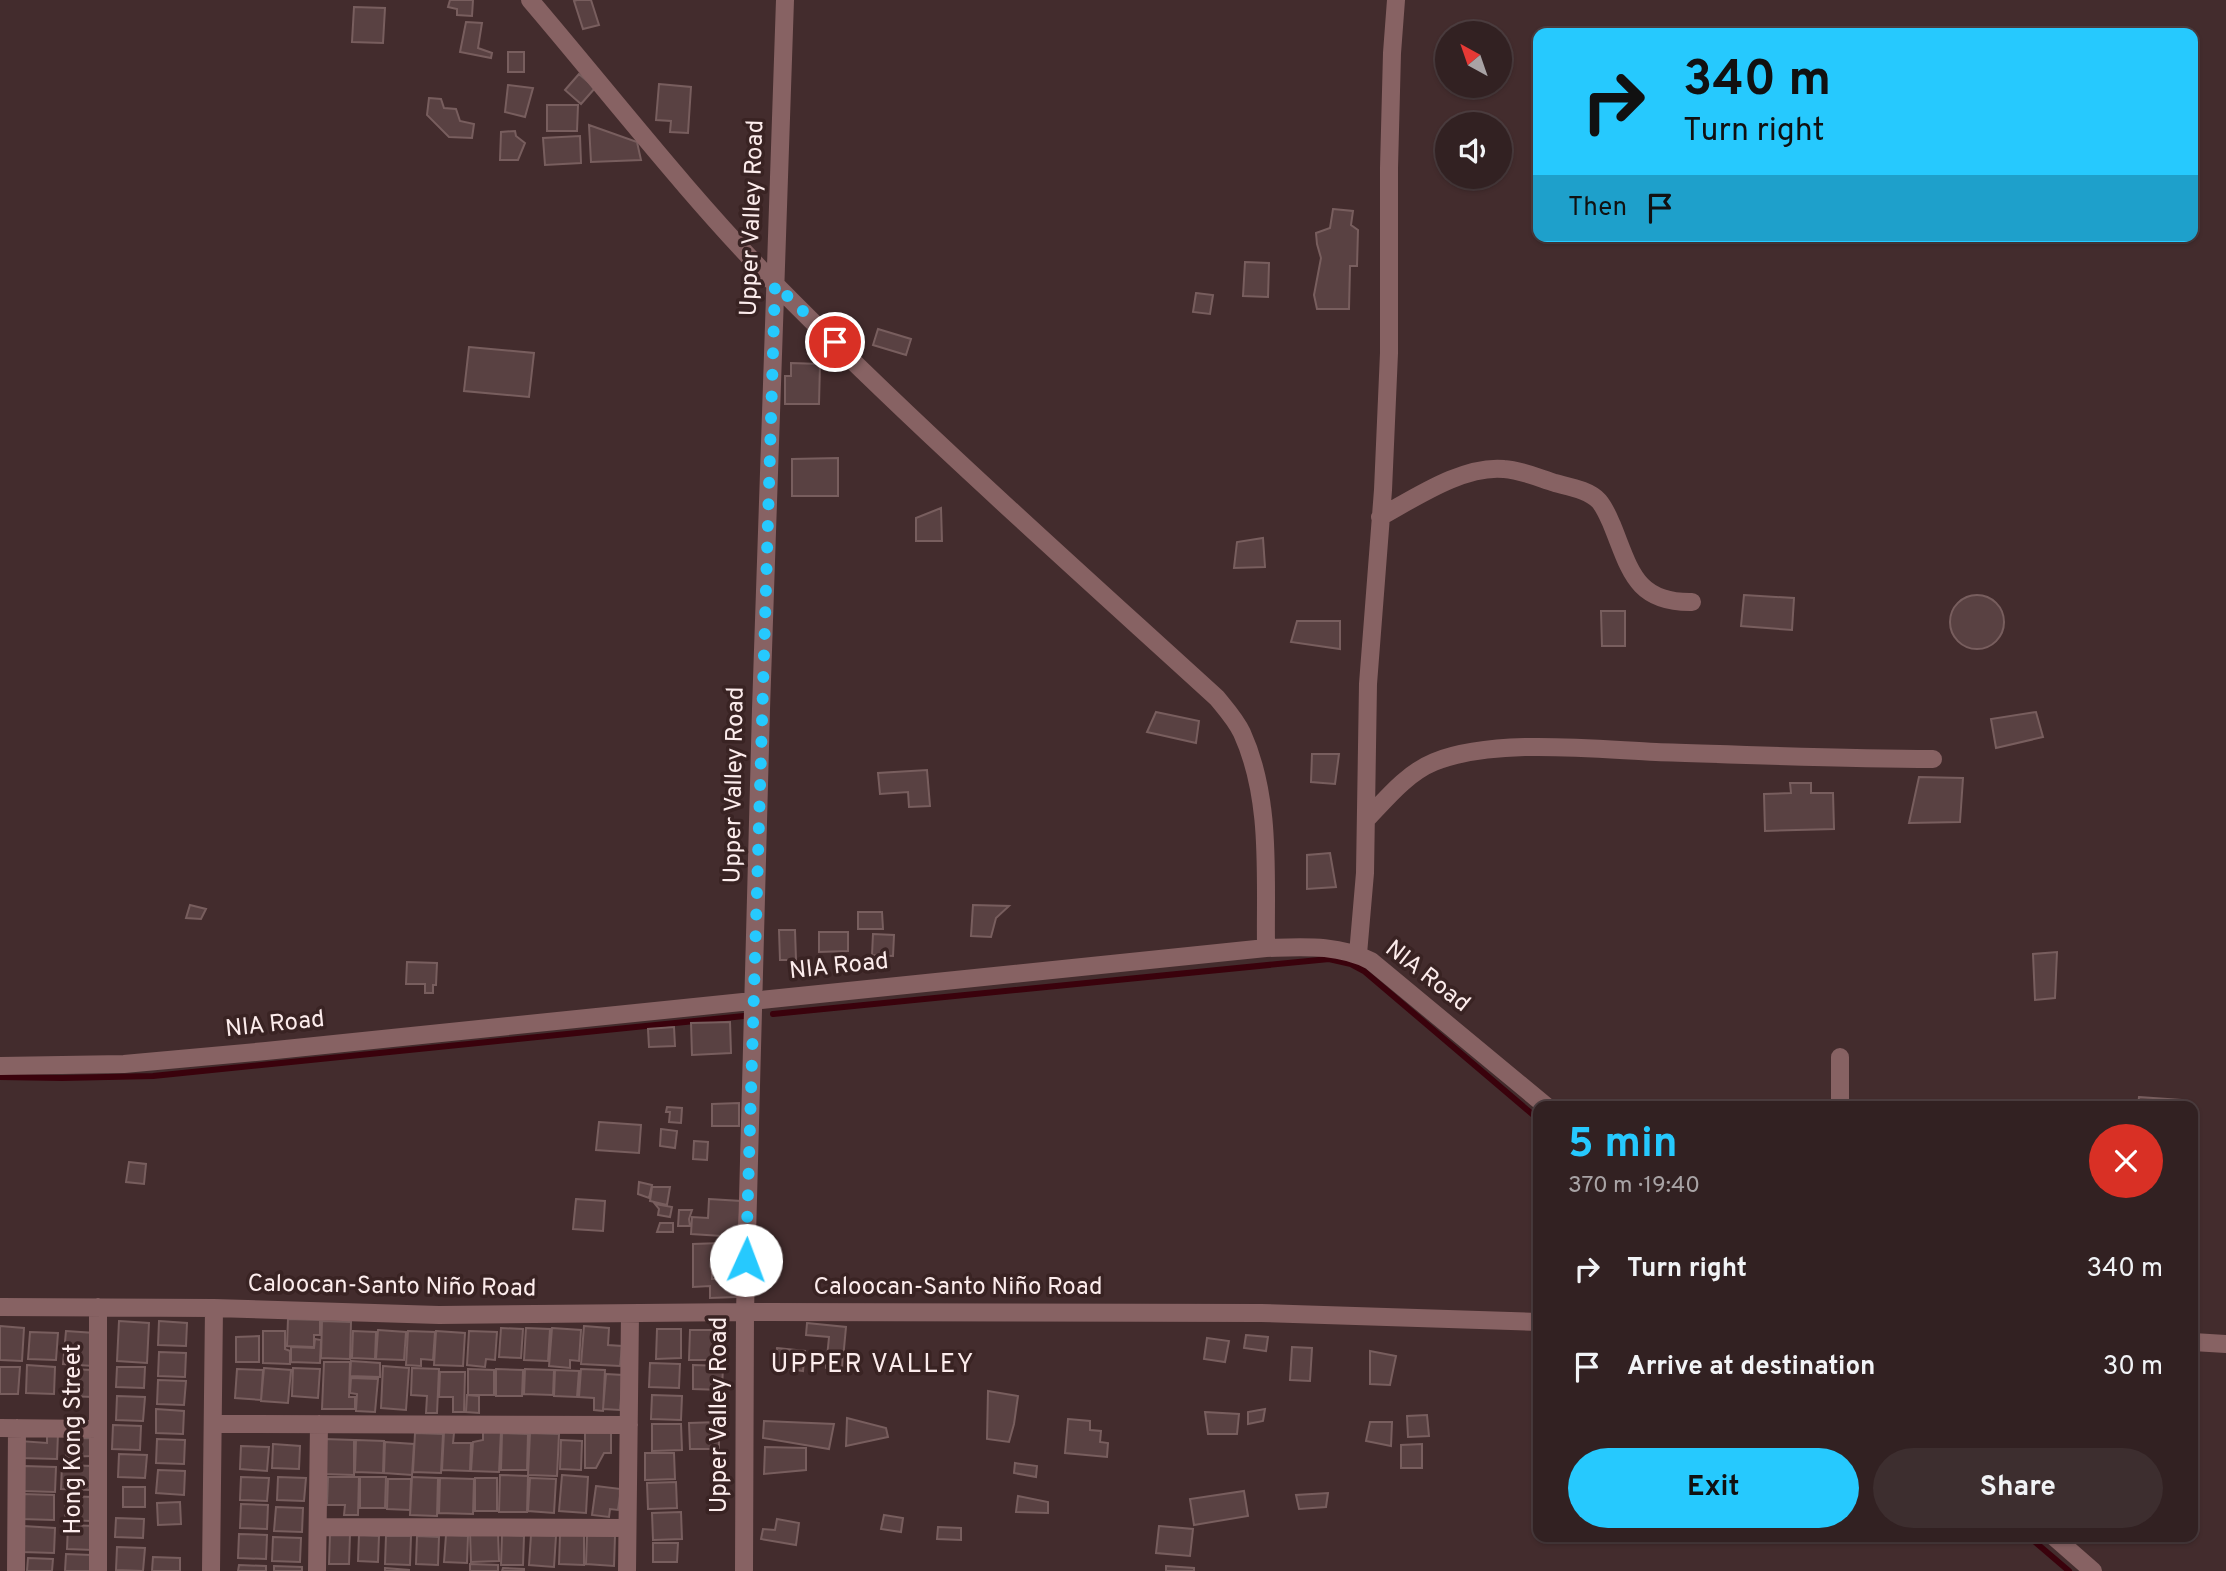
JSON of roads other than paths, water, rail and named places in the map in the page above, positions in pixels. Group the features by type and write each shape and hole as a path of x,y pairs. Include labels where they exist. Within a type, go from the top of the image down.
{"street":[{"path":"530,0 694,195 775,284 954,458 1217,698 1228,712 1241,731 1261,799 1265,853 1266,948"},
{"name":"Upper Valley Road","path":"744,1571 745,1312 761,695 785,0"},
{"path":"1358,954 1366,820 1368,684 1389,353 1389,168 1396,0"},
{"path":"1380,517 1436,486 1462,476 1482,470 1503,469 1519,472 1573,488 1599,500 1633,574 1644,588 1659,598 1672,602 1692,601"},
{"path":"1366,820 1409,777 1432,762 1464,752 1573,748 1846,759 1933,759"},
{"name":"NIA Road","path":"0,1066 137,1062 1266,948 1338,949 1358,954 1371,961 1540,1101"},
{"path":"1840,1057 1840,1101"},
{"name":"Caloocan-Santo Niño Road","path":"0,1307 215,1308 439,1315 745,1312 1261,1313 1533,1322"},
{"name":"Hong Kong Street","path":"98,1307 98,1571"},
{"path":"211,1571 215,1308"},
{"path":"627,1571 630,1314"},
{"path":"2198,1342 2226,1344"},
{"path":"213,1424 629,1425"},
{"path":"317,1571 319,1424"},
{"path":"16,1571 8,1428 98,1429"},
{"path":"318,1527 627,1528"},
{"path":"2060,1542 2093,1571"}],"waterway":[{"path":"773,1014 1329,959 1351,964 1364,971 1533,1115"},
{"path":"0,1077 153,1076 744,1016"},
{"path":"2035,1542 2069,1571"}],"district":[{"name":"UPPER VALLEY","path":"873,1365"}]}
